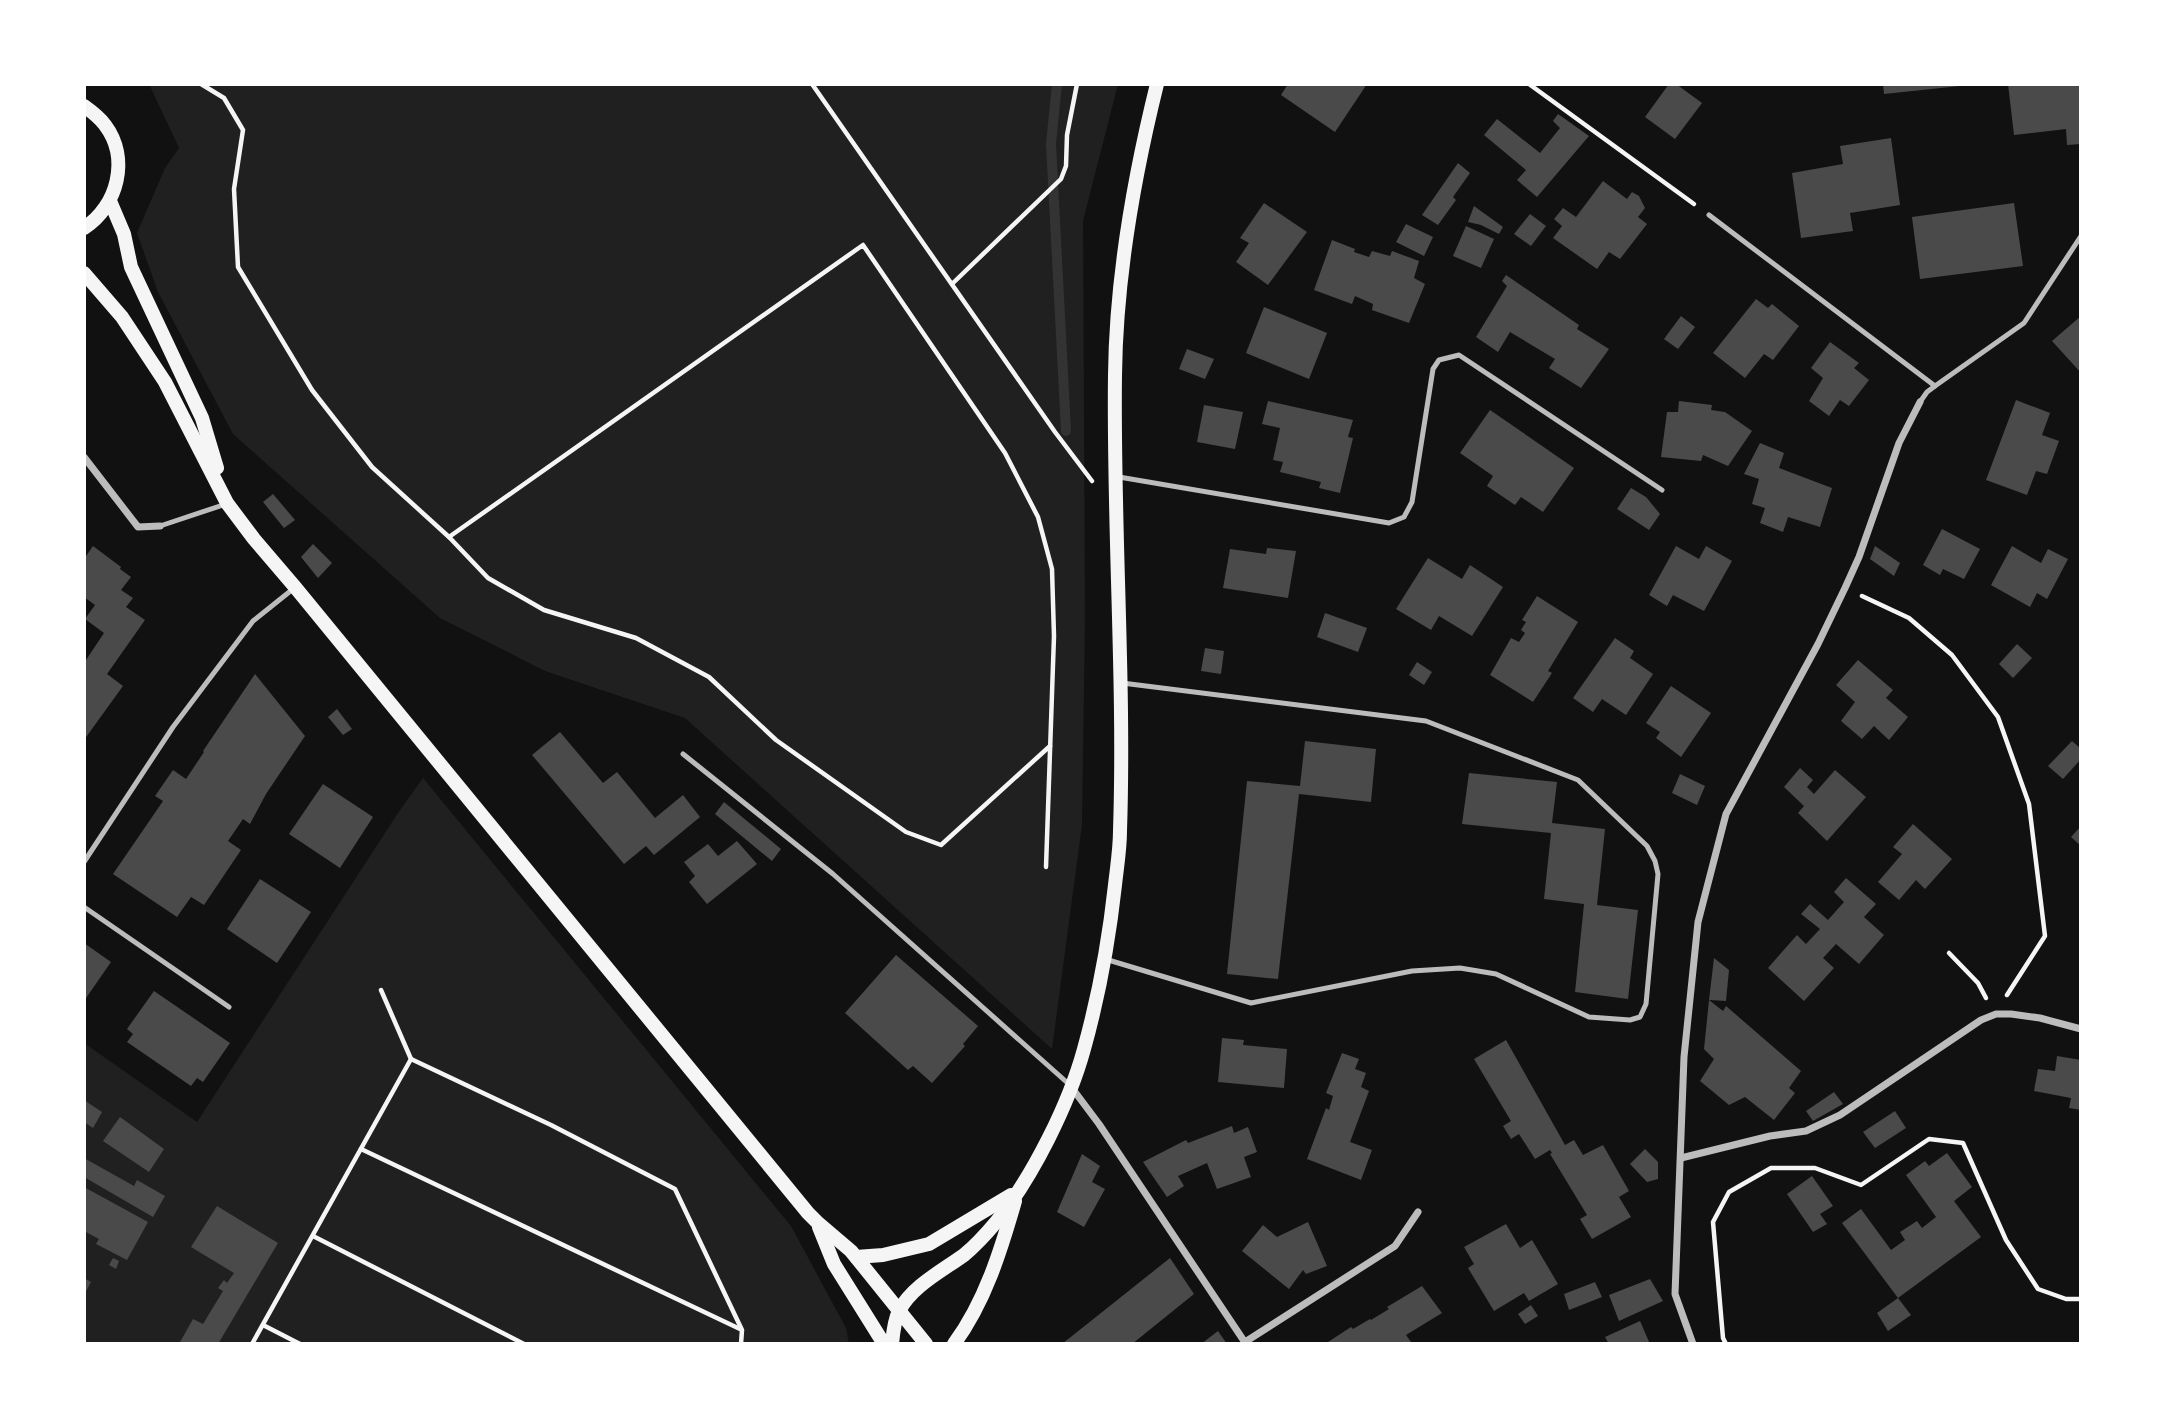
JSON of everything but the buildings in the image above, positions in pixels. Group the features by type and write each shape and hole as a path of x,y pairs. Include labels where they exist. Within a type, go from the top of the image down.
{"main road":[{"path":"892,1344 896,1317 913,1292 968,1251 996,1222 1035,1163 1073,1088 1105,959 1121,834 1115,371 1122,275 1136,183 1157,84"},
{"path":"84,106 105,125 117,149 118,176 110,201 100,215 84,228"},
{"path":"110,201 124,234 131,267 202,418 227,503"},
{"path":"84,272 122,317 165,382 227,503 254,539 817,1222 856,1257 926,1344"},
{"path":"856,1257 883,1255 929,1244 1018,1190"},
{"path":"954,1344 965,1328 998,1258 1018,1190"},
{"path":"817,1222 834,1264 884,1344"},
{"path":"962,1344 965,1328"}],"street":[{"path":"1693,1344 1675,1294 1684,1057 1698,922 1726,814 1818,644 1845,588 1859,557 1899,443 1920,402"},
{"path":"84,457 138,527 160,526"},
{"path":"1681,1158 1770,1136 1806,1131 1840,1115 1981,1020 1996,1014 2040,1018 2081,1029"},
{"path":"1073,1088 1246,1343 1395,1246 1418,1212"}],"lane":[{"path":"1709,215 1935,386"},
{"path":"1920,402 1935,386 2024,323 2081,236"},
{"path":"1116,476 1389,523 1404,517 1412,502 1433,369 1439,360 1459,355 1662,490"},
{"path":"160,526 227,503"},
{"path":"84,862 173,727 253,621 295,587"},
{"path":"1105,959 1251,1003 1412,971 1460,968 1496,974 1589,1017 1630,1020 1640,1017 1646,1004 1658,874 1647,846 1578,779 1426,721 1121,682"},
{"path":"682,754 834,874 1073,1088"},
{"path":"84,907 229,1007"}],"path":[{"path":"201,84 224,97 243,130 234,189 238,267 312,390 372,467 449,537 488,578 544,610 636,638 709,677 776,740 906,832 941,845 1050,746"},
{"path":"812,84 1055,432 1116,513"},
{"path":"951,284 1061,179 1066,166 1067,135 1077,84"},
{"path":"1528,84 1709,215"},
{"path":"449,537 863,246 1005,453 1038,517 1052,569 1054,635 1046,867"},
{"path":"1845,588 1909,618 1952,654 1998,717 2029,804 2045,936 1996,1014 1978,984 1949,953"},
{"path":"381,990 411,1059 551,1125 675,1189 742,1330 741,1344"},
{"path":"252,1344 411,1059"},
{"path":"1726,1344 1723,1338 1713,1222 1729,1192 1771,1168 1815,1168 1861,1185 1930,1139 1963,1143 2006,1240 2038,1289 2066,1299 2081,1299"},
{"path":"362,1149 742,1330"},
{"path":"313,1236 524,1344"},
{"path":"263,1325 300,1344"}],"shaded area":[{"path":"149,84 1118,84 1083,221 1085,618 1082,825 1052,1049 685,718 545,671 440,618 233,434 158,292 137,233 165,168 179,148"},
{"path":"423,778 791,1226 846,1328 849,1344 84,1344 84,1043 197,1122"}],"waterway":[{"path":"1057,84 1051,144 1066,431"}]}
